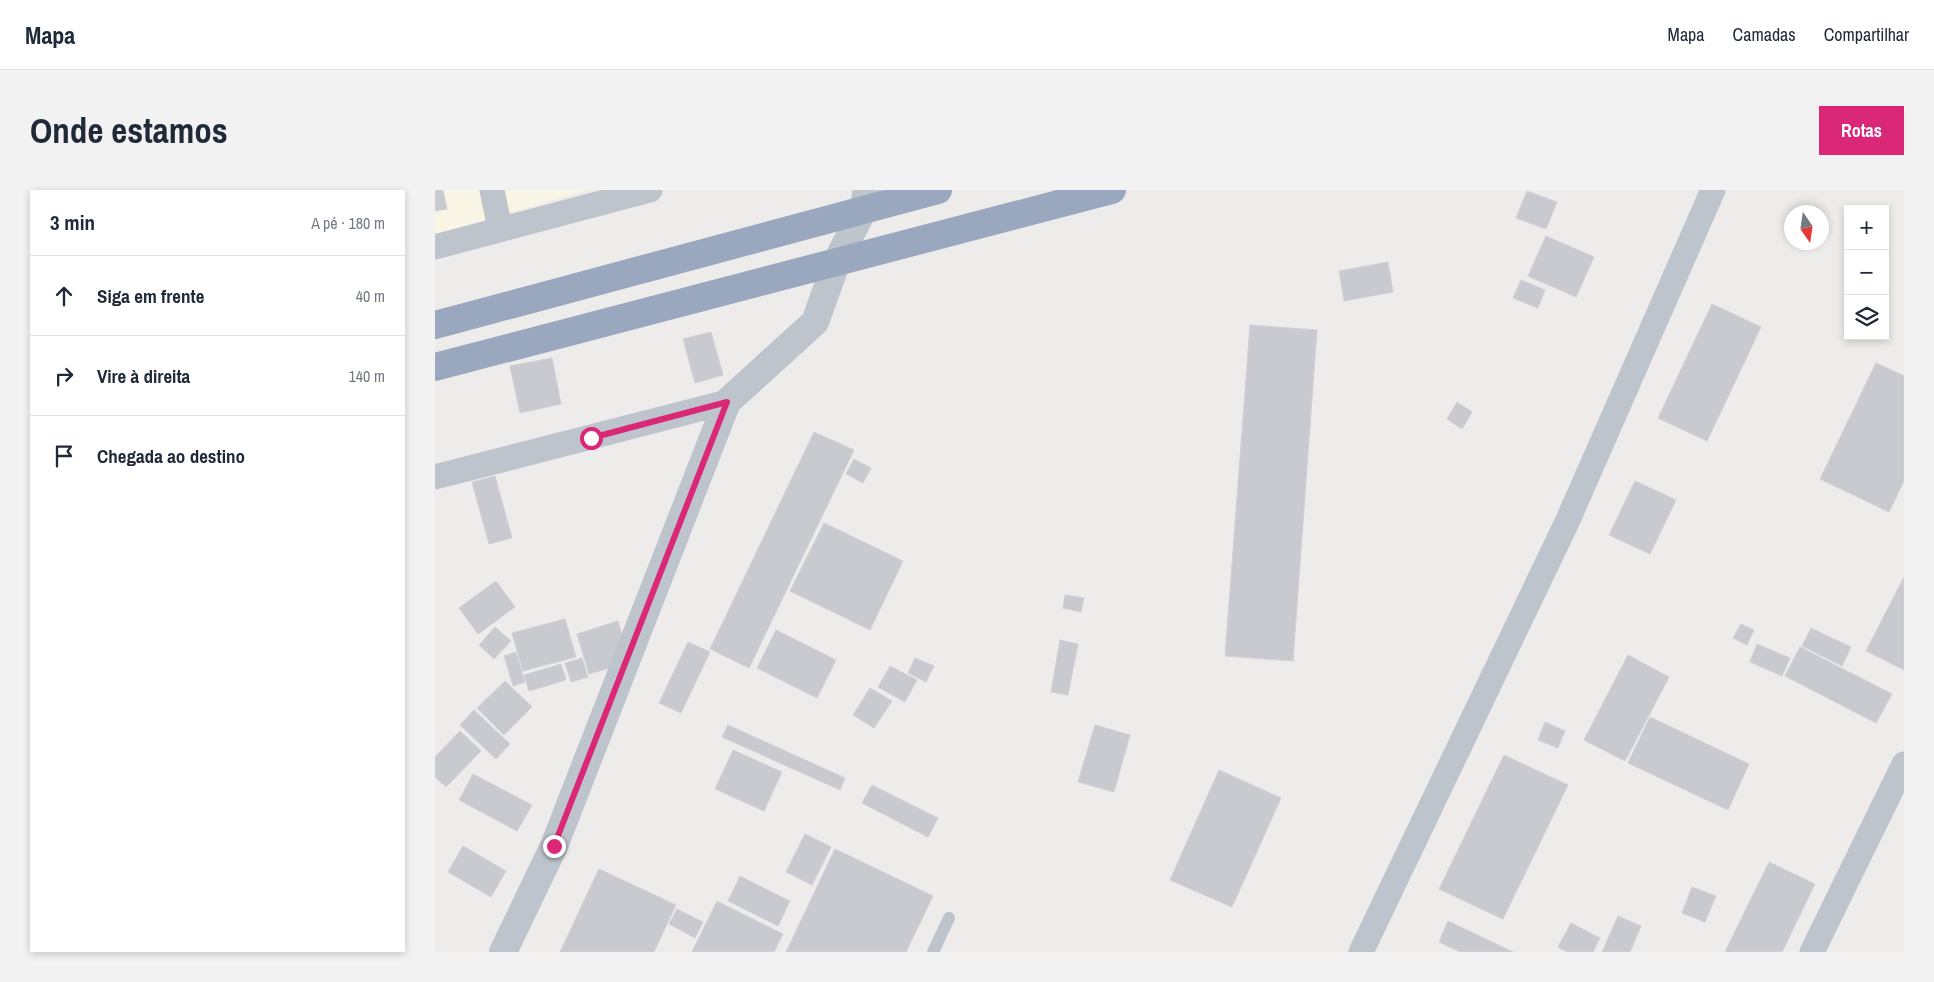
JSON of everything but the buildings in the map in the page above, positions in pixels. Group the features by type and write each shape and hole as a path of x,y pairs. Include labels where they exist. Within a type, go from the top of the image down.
{"highway":[{"path":"435,325 865,200 937,190"},
{"path":"435,367 1112,190"}],"street":[{"path":"492,190 500,229"},
{"path":"435,247 650,190"},
{"path":"1361,952 1567,522 1713,190"},
{"path":"503,952 554,846 727,402 815,322 837,261 865,200"},
{"path":"435,477 727,402"},
{"path":"1812,952 1904,764"}],"lane":[{"path":"933,952 949,918"}],"shaded area":[{"path":"435,190 588,190 435,234"}],"route":[{"path":"554,846 727,402 591,438"}]}
